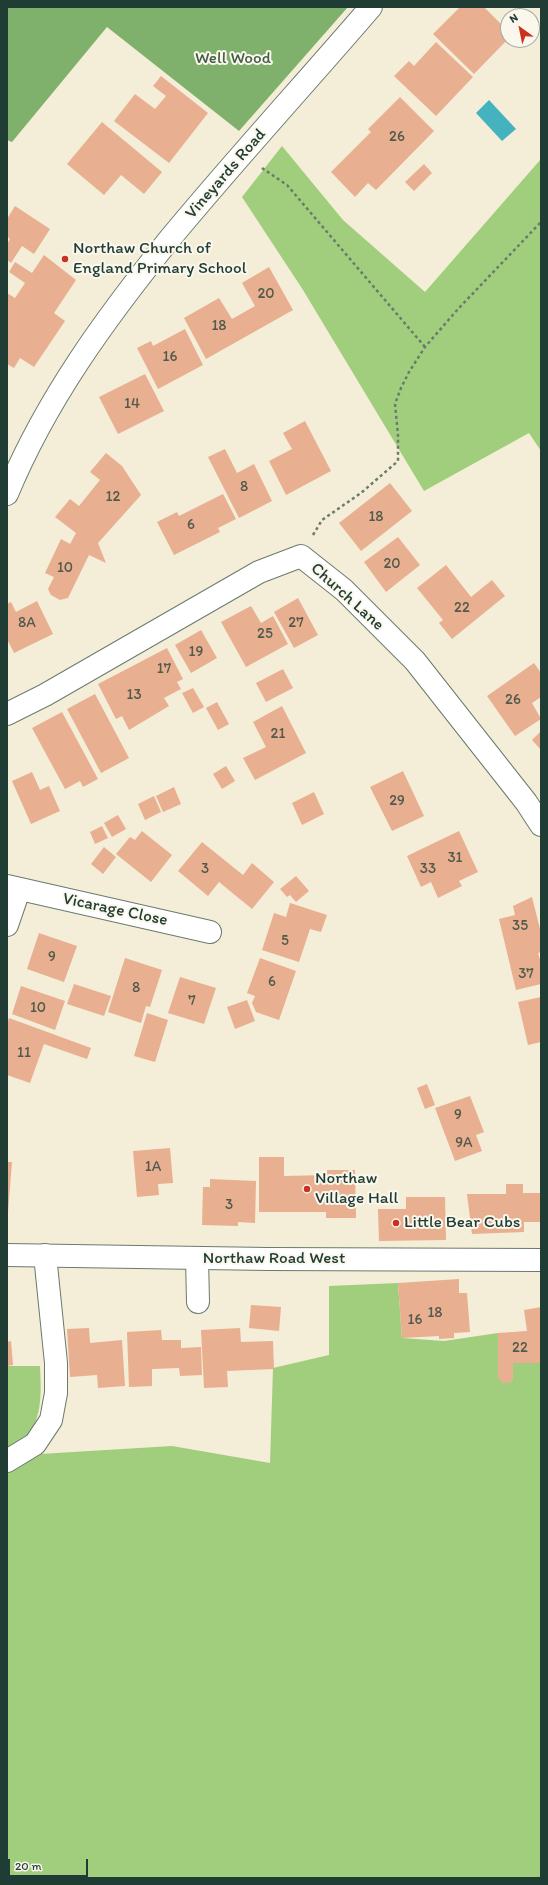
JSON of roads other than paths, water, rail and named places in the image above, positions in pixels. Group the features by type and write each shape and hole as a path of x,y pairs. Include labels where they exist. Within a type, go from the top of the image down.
{"street":[{"name":"Vineyards Road","path":"7,494 32,438 54,400 100,328 179,228 371,7"},
{"name":"Church Lane","path":"7,714 45,696 260,572 301,556 344,590 415,661 526,802 541,825"},
{"name":"Vicarage Close","path":"7,925 13,888 210,932"},
{"name":"Northaw Road West","path":"7,1255 197,1258 541,1260"},
{"path":"7,1461 35,1444 51,1420 56,1393 56,1363 45,1255"},
{"path":"197,1258 198,1302"}],"water":[{"path":"489,100 516,129 502,141 476,113"}],"place":[{"name":"Northaw Church of England Primary School","path":"65,259"},
{"name":"Northaw Village Hall","path":"307,1189"},
{"name":"Little Bear Cubs","path":"396,1223"}],"park label":[{"name":"Well Wood","path":"233,59"}]}
